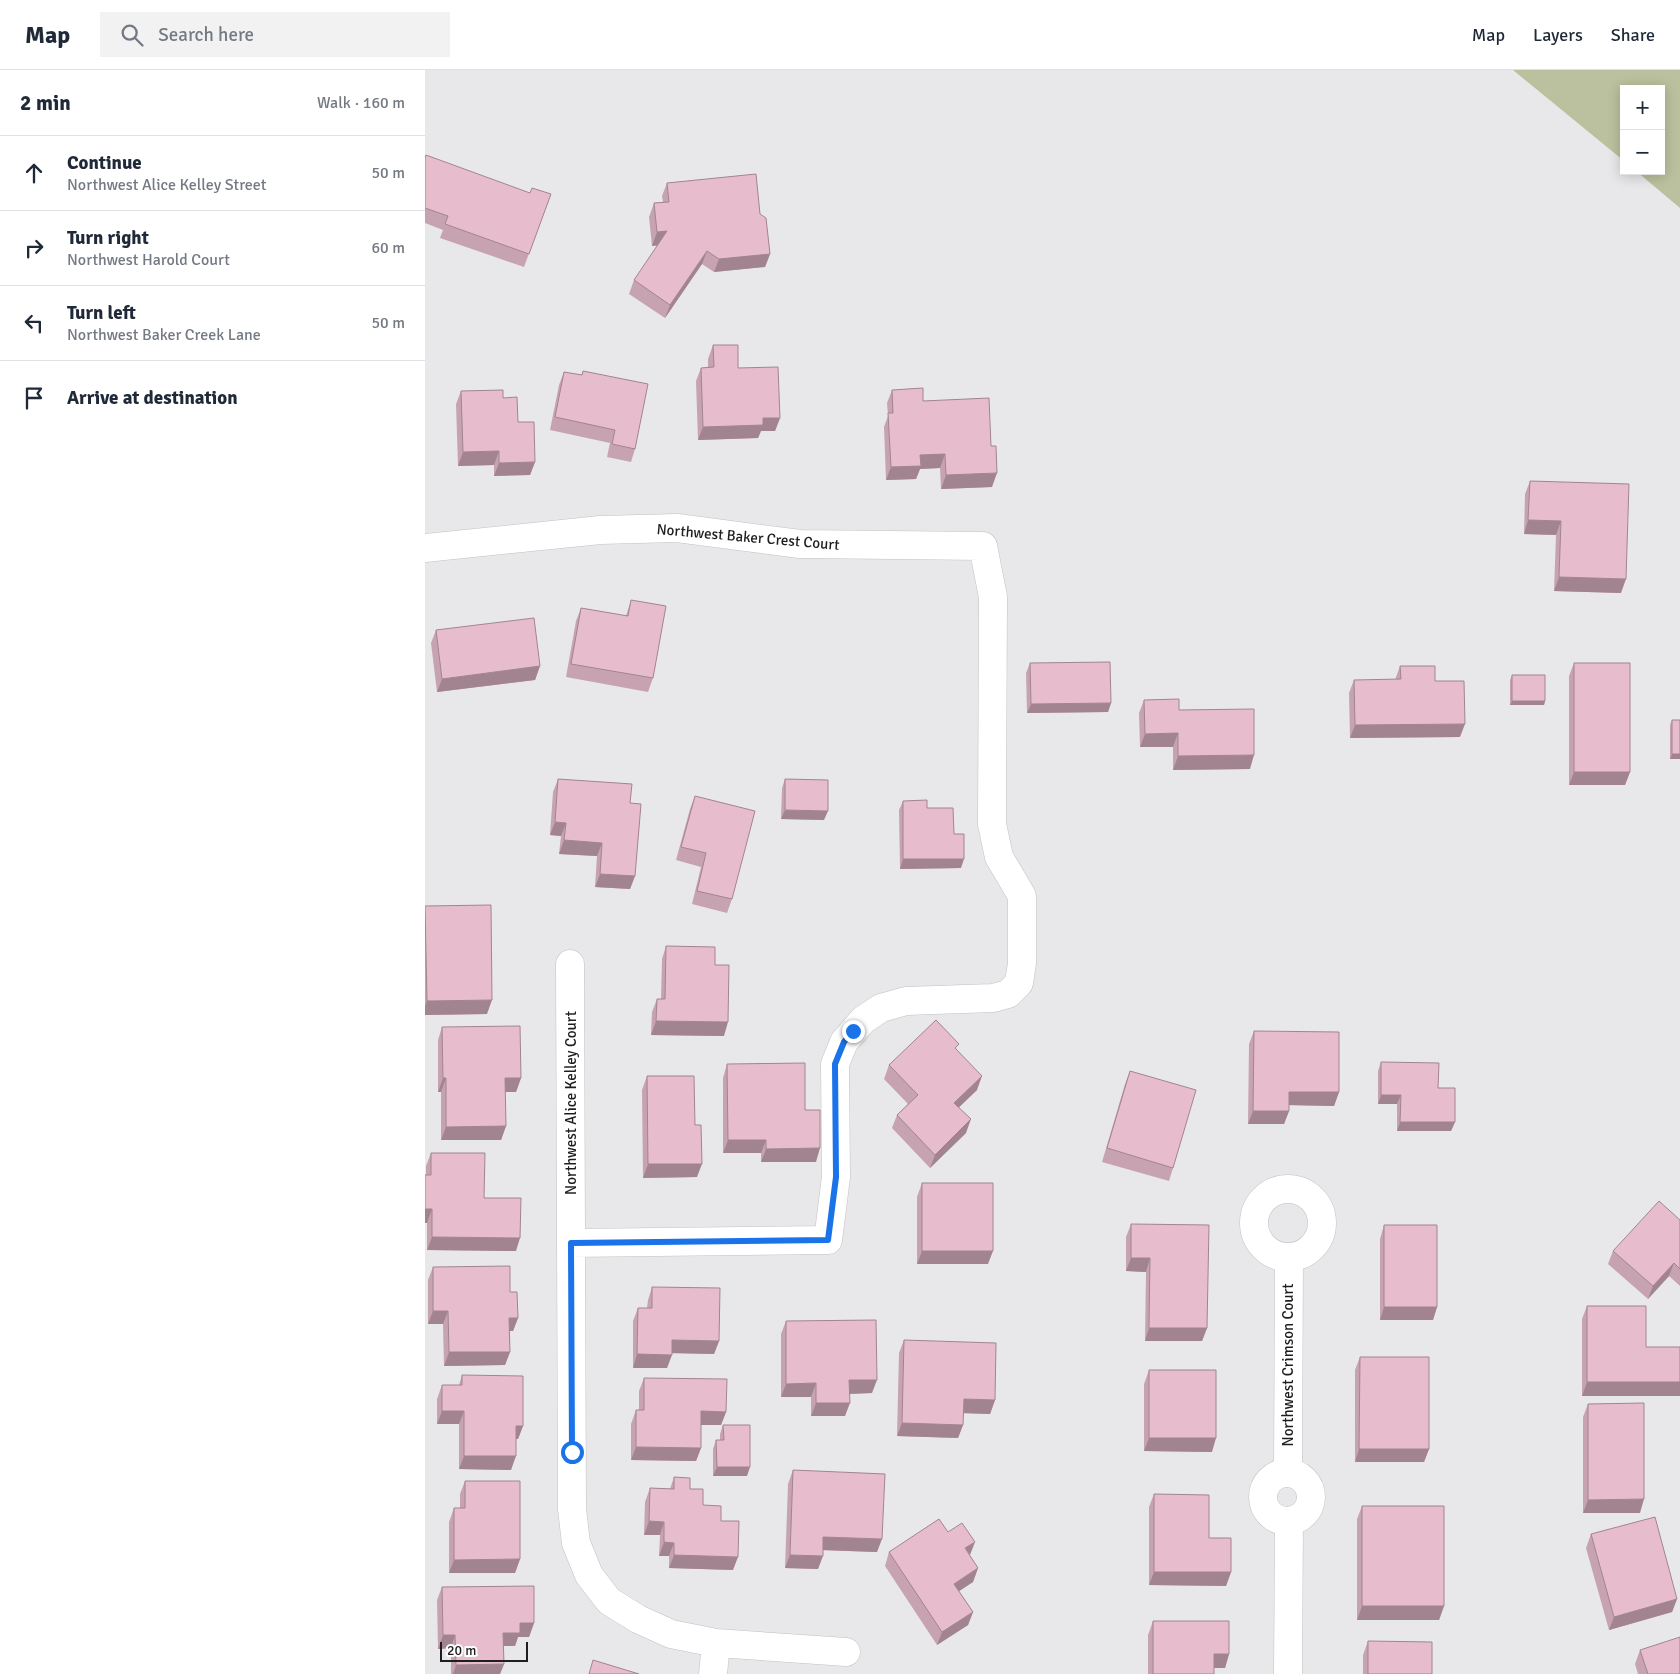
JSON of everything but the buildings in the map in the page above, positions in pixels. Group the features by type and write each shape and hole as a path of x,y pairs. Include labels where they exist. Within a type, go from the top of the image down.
{"street":[{"name":"Northwest Baker Crest Court","path":"425,548 600,530 677,528 801,544 983,546 993,598 992,824 999,857 1022,896 1022,963 1019,983 1008,994 993,998 906,1001 881,1008 863,1020 844,1042 835,1064 836,1177 828,1240 571,1243"},
{"name":"Northwest Alice Kelley Court","path":"570,964 572,1509 577,1543 589,1575 609,1601 638,1619 671,1634 716,1643 846,1652"},
{"name":"Northwest Crimson Court","path":"1288,1674 1289,1522 1305,1515 1311,1506 1312,1495 1309,1486 1302,1476 1287,1472 1289,1257"},
{"path":"713,1674 716,1643"}],"green space":[{"path":"1513,70 1680,70 1680,208 1641,175 1665,175 1665,85 1620,85 1620,158"}],"route":[{"path":"572,1452 571,1243 828,1240 836,1177 835,1064 844,1042 853,1031"}]}
